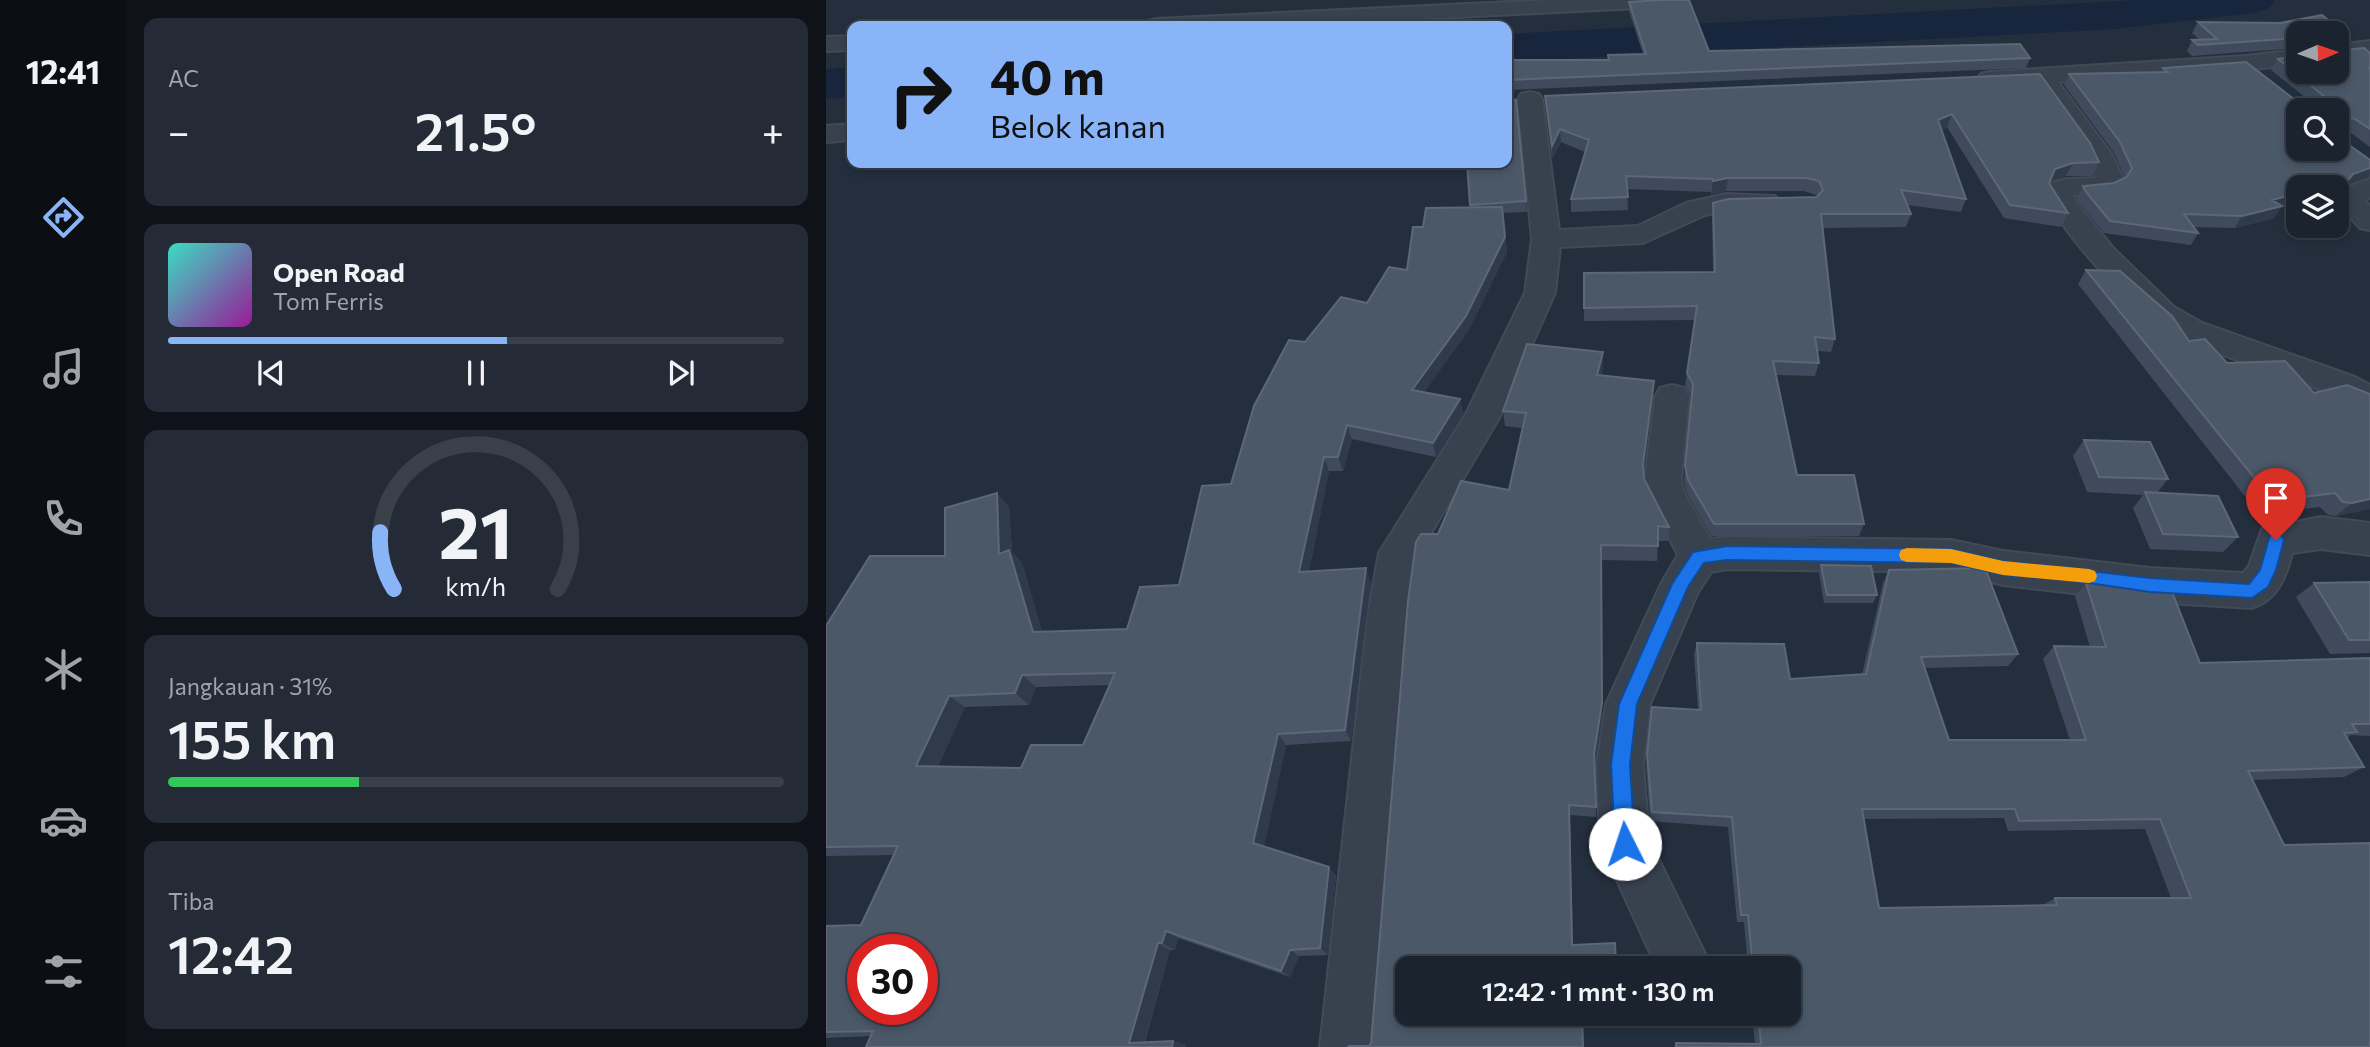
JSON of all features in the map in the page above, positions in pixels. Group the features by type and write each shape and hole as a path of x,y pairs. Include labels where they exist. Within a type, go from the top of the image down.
{"street":[{"path":"1256,21 1677,0"},
{"path":"826,44 847,43"},
{"path":"2349,50 2370,48"},
{"path":"1962,80 2043,77 2286,58"},
{"path":"2245,63 2275,87"},
{"path":"2043,77 2099,155 2111,181 2096,187 2067,187 2061,189 2059,195 2065,208 2123,275 2163,314 2191,330 2343,385 2370,400"},
{"path":"1348,1047 1389,614 1399,553 1482,418 1540,293 1546,239 1532,99"},
{"path":"826,134 847,132"},
{"path":"2370,187 2355,194 2350,202 2370,222"},
{"path":"1546,239 1631,236 1643,234 1696,209 1726,202 1791,202"},
{"path":"1672,397 1663,479 1665,494 1699,557"},
{"path":"1679,956 1625,844 1620,765 1628,704 1681,584 1699,557 1727,553 1951,556 2003,568 2061,572 2150,585 2252,591 2262,582 2268,570 2276,540 2321,533 2370,539"}],"building":[{"path":"1689,0 1709,51 2020,44 2030,58 1512,80 1512,60 1609,60 1608,55 1646,54 1629,2"},
{"path":"2322,15 2329,21 2290,21"},
{"path":"2198,22 2286,22 2286,39 2198,45 2192,40 2217,39"},
{"path":"2364,48 2370,53 2370,129 2349,118 2349,98 2325,97 2309,84 2349,84 2349,49"},
{"path":"2286,58 2286,65 2278,59"},
{"path":"2246,62 2292,98 2286,98 2286,161 2349,161 2349,145 2370,160 2370,168 2353,174 2349,179 2349,175 2286,175 2286,196 2272,200 2282,206 2242,216 2184,214 2198,233 2110,221 2083,186 2114,183 2127,177 2132,168 2120,142 2069,74 2168,72 2163,68"},
{"path":"2040,74 2090,143 2099,162 2073,163 2055,169 2049,183 2068,213 2010,205 1952,114 1938,120 1966,199 1901,190 1911,214 1821,214 1835,339 1815,337 1819,363 1773,361 1797,475 1854,475 1864,524 1714,524 1688,480 1685,466 1693,384 1687,373 1697,306 1584,308 1584,273 1715,272 1713,203 1728,199 1817,197 1823,190 1819,181 1807,178 1728,178 1713,181 1626,176 1628,197 1571,199 1589,140 1560,129 1552,146 1545,96"},
{"path":"1512,100 1516,100 1526,201 1470,205 1467,168 1512,168"},
{"path":"1502,207 1505,237 1466,316 1412,390 1460,399 1433,443 1347,425 1338,457 1324,457 1299,572 1366,568 1345,730 1278,734 1253,843 1329,867 1320,948 1290,950 1281,971 1166,931 1162,943 1158,943 1129,1043 1173,1041 1172,1047 866,1047 873,1031 826,1032 826,926 861,925 898,846 826,847 826,626 870,556 945,556 945,508 997,493 999,554 1009,550 1033,632 1127,629 1140,587 1179,585 1202,486 1231,484 1254,406 1289,340 1305,342 1341,297 1367,303 1389,267 1407,270 1413,227 1423,227 1426,208","holes":["1115,673 1083,745 1031,745 1021,768 916,766 949,696 1015,693 1022,675"]},
{"path":"2086,270 2120,271 2172,316 2189,341 2205,339 2227,363 2285,361 2314,393 2347,385 2370,394 2370,499 2343,502 2335,493 2273,501"},
{"path":"1527,344 1603,352 1597,375 1654,381 1643,464 1644,479 1669,527 1658,526 1658,546 1601,545 1602,703 1594,754 1596,807 1569,805 1572,945 1615,943 1616,956 1395,956 1395,1026 1582,1026 1583,1047 1348,1047 1369,1046 1371,1043 1408,601 1416,542 1421,534 1438,534 1461,481 1509,490 1526,413 1503,411"},
{"path":"2084,440 2150,442 2168,479 2099,477"},
{"path":"2145,492 2218,496 2238,537 2163,534"},
{"path":"1821,565 1871,566 1877,595 1827,595"},
{"path":"1985,568 2018,654 1921,657 1949,740 2086,740 2054,646 2106,647 2086,583 2172,592 2200,663 2370,658 2370,724 2352,724 2357,732 2344,733 2364,767 2248,771 2284,845 2370,843 2370,1047 1676,1047 1676,1043 1761,1044 1759,1026 1801,1026 1801,956 1752,956 1748,915 1741,915 1732,817 1652,812 1647,754 1652,707 1701,710 1697,643 1784,644 1790,679 1866,674 1889,570","holes":["1862,809 2015,809 2019,821 2160,819 2191,898 2055,898 2057,905 1879,908"]},
{"path":"2370,582 2370,640 2349,640 2314,583"}],"waterway":[{"path":"1512,48 2115,16 2253,0"},
{"path":"826,84 847,82"}],"slow traffic":[{"path":"1907,555 1951,556 2003,568 2089,576"}],"route":[{"path":"1625,844 1620,765 1628,704 1681,584 1699,557 1727,553 1951,556 2003,568 2061,572 2150,585 2252,591 2262,582 2268,570 2276,540"}]}
